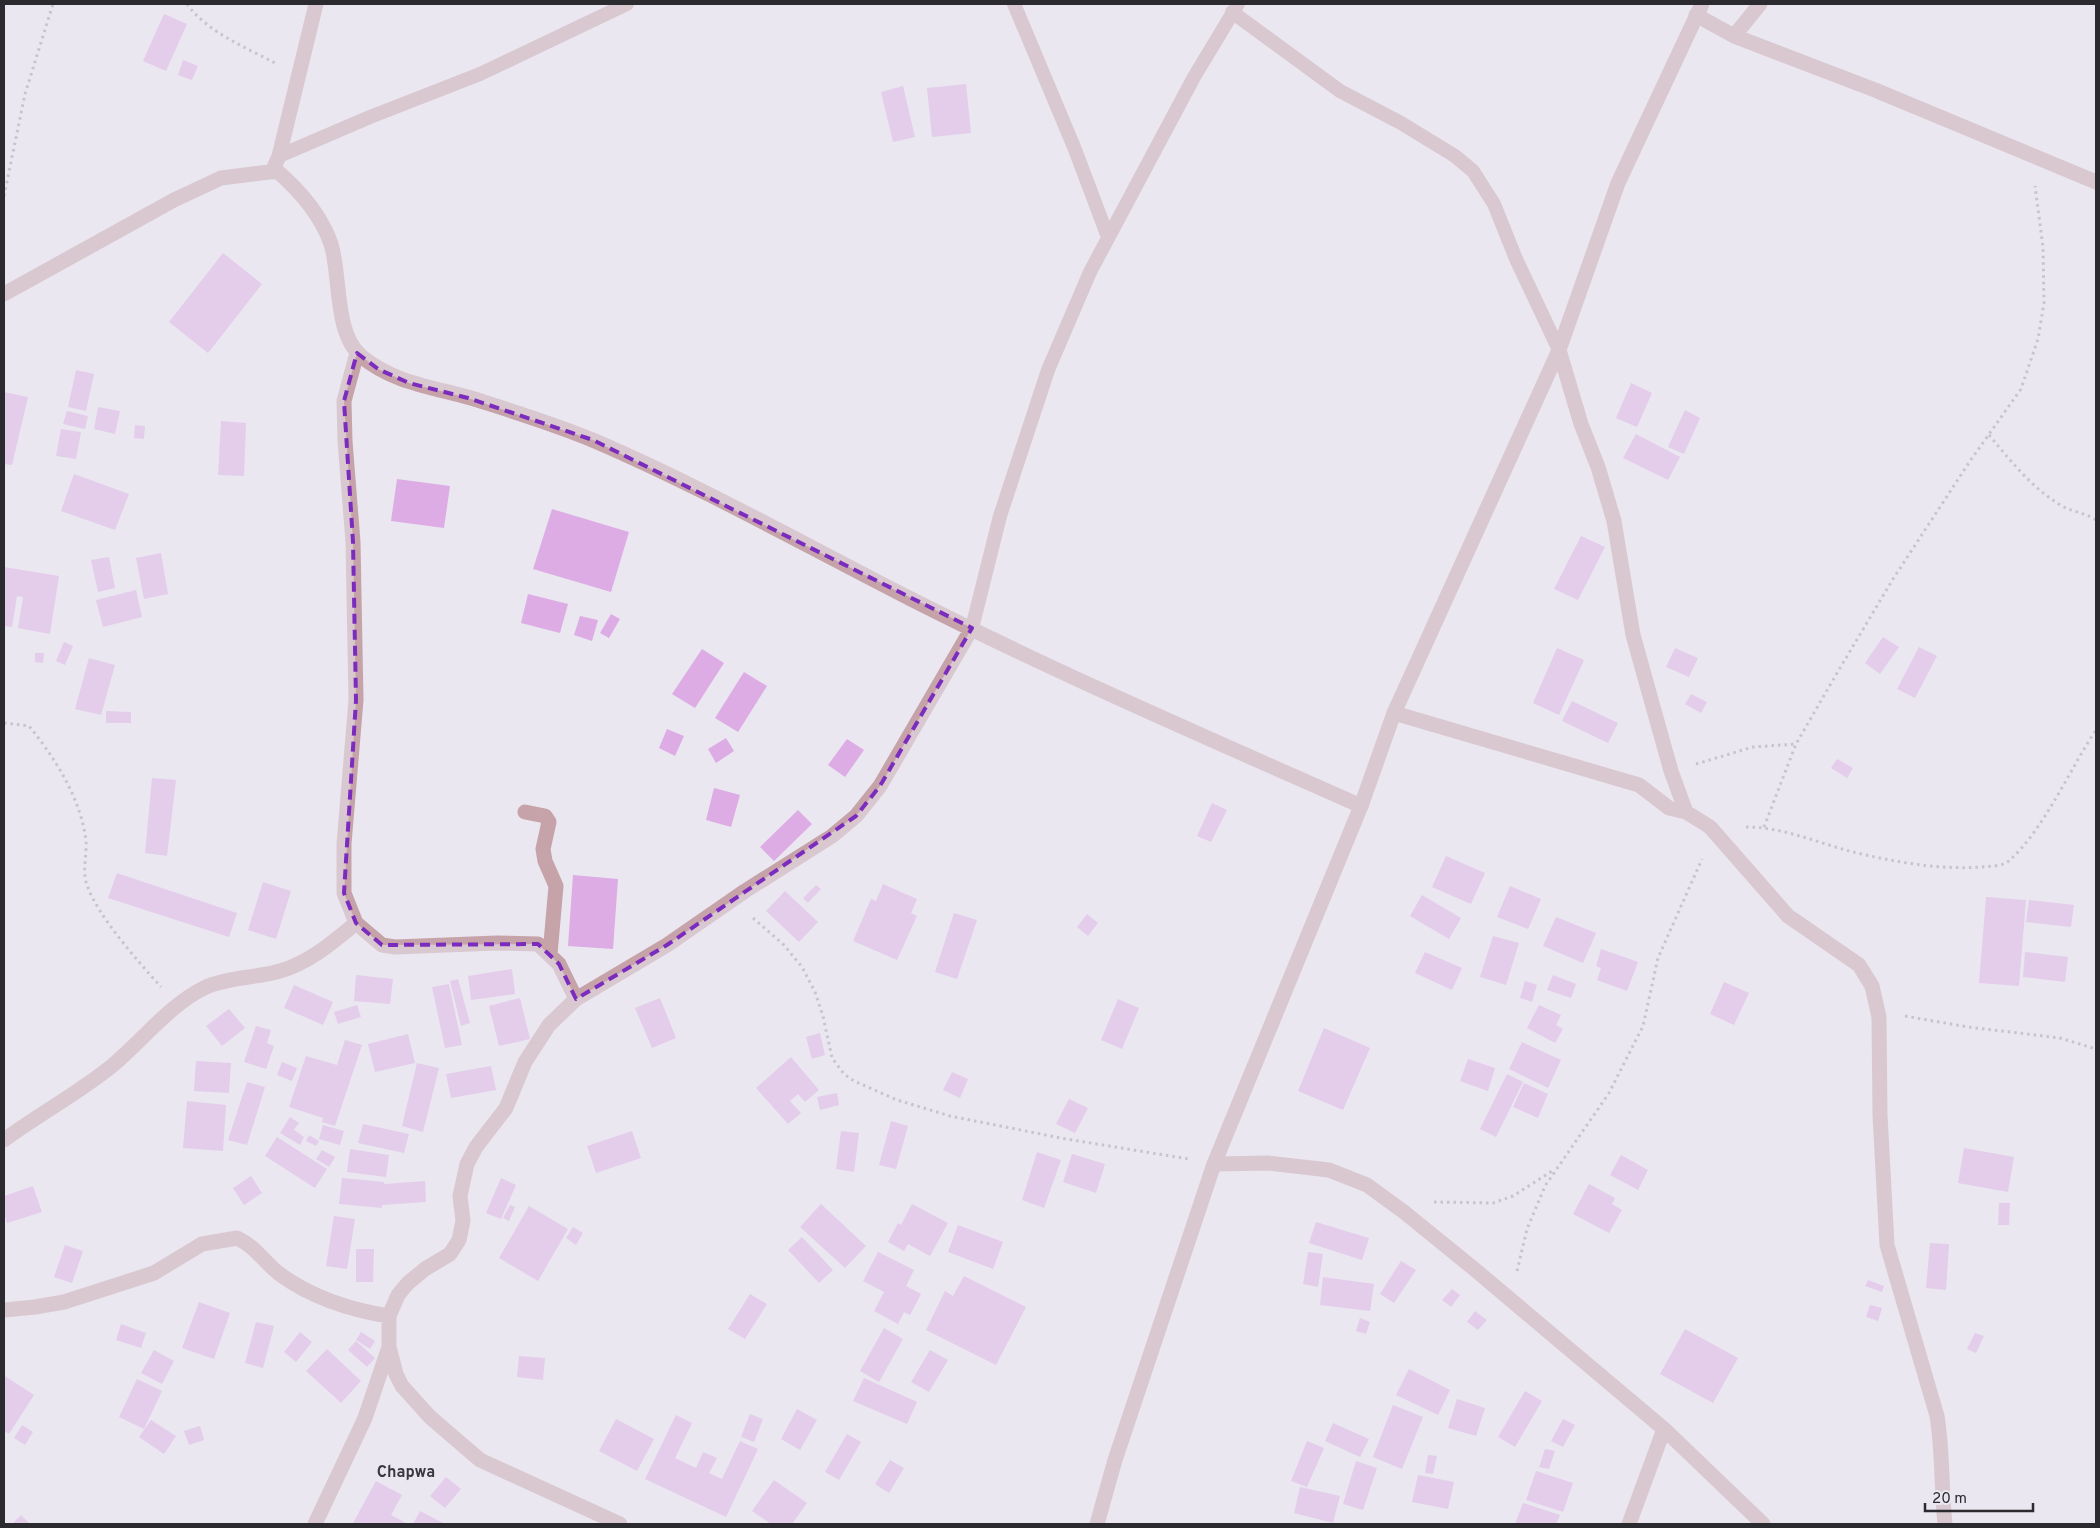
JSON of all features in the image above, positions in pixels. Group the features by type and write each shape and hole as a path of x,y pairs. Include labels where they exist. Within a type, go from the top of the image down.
{"street":[{"path":"272,172 280,156 316,4"},
{"path":"1734,36 1760,4"},
{"path":"1097,1524 1115,1460 1214,1164 1361,806 1394,713 1559,350 1618,183 1699,9 1734,36 1875,90 2096,182"},
{"path":"4,294 174,200 221,178 277,171 296,187 317,216 331,245 342,322 358,353 378,369 409,383 468,398 593,440 739,510 972,628 1144,710 1361,806"},
{"path":"1559,350 1581,424 1598,467 1614,521 1634,635 1671,771 1686,812"},
{"path":"358,353 344,401 345,441 354,542 356,700 344,844 344,893 356,923 382,945 395,947 497,943 538,944 559,964 576,999"},
{"path":"620,1524 480,1460 430,1417 402,1386 396,1374 389,1347 389,1316 398,1295 408,1283 425,1269 450,1254 459,1240 463,1221 460,1196 467,1164 476,1147 506,1108 525,1062 549,1025 576,999 667,945 730,901 832,836 856,816 880,786 972,628"},
{"path":"1394,713 1639,785 1669,808 1686,812 1710,827 1788,916 1859,965 1872,986 1879,1017 1880,1115 1888,1245 1937,1416 1941,1440 1941,1477 1945,1524"},
{"path":"525,812 545,816 548,822 543,849 556,886 550,954"},
{"path":"4,1140 113,1065 178,1006 205,988 220,982 280,971 300,964 328,946 356,923"},
{"path":"1214,1164 1268,1164 1330,1170 1367,1186 1397,1206 1664,1429 1763,1524"},
{"path":"4,1310 35,1308 64,1302 154,1273 202,1244 237,1238 262,1255 280,1274 308,1291 360,1311 389,1316"},
{"path":"315,1524 365,1418 389,1347"},
{"path":"1628,1524 1664,1429"}],"lane":[{"path":"280,156 370,117 480,74 627,4"},
{"path":"1014,4 1074,147 1108,238"},
{"path":"972,628 1000,516 1048,370 1090,272 1194,77 1235,8 1340,91 1401,123 1455,156 1473,171 1494,204 1516,259 1559,350"}],"path":[{"path":"4,196 24,94 53,4"},
{"path":"187,4 192,11 219,33 298,75"},
{"path":"1764,827 1796,744 1893,579 2021,389 2038,339 2044,303 2043,247 2031,155"},
{"path":"1989,435 2014,466 2038,489 2064,507 2096,520"},
{"path":"4,723 29,726 43,744 70,788 81,821 86,841 84,866 87,885 109,924 178,1006"},
{"path":"1516,1304 1517,1264 1527,1228 1554,1169 1608,1092 1643,1026 1658,958 1704,853 1710,827 1764,827 1853,852 1952,869 2000,866 2021,848 2044,816 2096,730"},
{"path":"1671,771 1753,747 1796,744"},
{"path":"730,901 765,927 802,967 815,992 823,1016 832,1058 844,1074 854,1081 897,1100 950,1116 1066,1139 1214,1164"},
{"path":"1879,1017 1908,1016 1968,1027 2060,1038 2096,1049"},
{"path":"1397,1206 1442,1202 1493,1203 1513,1196 1554,1169"}],"highlighted area":[{"path":"357,353 378,369 409,383 468,398 593,440 972,628 880,786 856,816 667,945 576,999 559,964 538,944 382,945 356,923 344,893 356,700 353,542 344,401"}],"building":[{"path":"164,14 187,24 166,71 143,61"},
{"path":"183,60 198,66 192,80 178,75"},
{"path":"966,84 971,133 932,137 927,88"},
{"path":"903,86 915,137 893,142 881,92"},
{"path":"223,253 262,284 208,353 169,322"},
{"path":"76,370 94,374 86,411 68,407"},
{"path":"1631,383 1652,393 1637,427 1616,418"},
{"path":"4,392 28,397 12,465 4,464"},
{"path":"98,407 120,411 115,434 94,429"},
{"path":"1685,410 1700,418 1684,454 1668,447"},
{"path":"67,411 88,416 85,429 63,424"},
{"path":"221,421 246,423 244,476 218,475"},
{"path":"135,425 145,426 144,439 134,438"},
{"path":"61,429 81,432 76,459 56,456"},
{"path":"1636,434 1680,457 1668,480 1623,458"},
{"path":"74,474 129,494 115,530 61,511"},
{"path":"397,479 450,486 444,528 391,521"},
{"path":"552,509 629,532 611,592 533,569"},
{"path":"1581,536 1605,547 1578,600 1554,589"},
{"path":"161,553 168,594 144,599 136,558"},
{"path":"109,557 115,588 98,592 91,560"},
{"path":"4,567 59,576 50,634 18,628 23,597 17,596 12,627 4,626"},
{"path":"136,590 142,617 103,627 96,600"},
{"path":"528,594 568,604 560,633 521,623"},
{"path":"611,614 620,619 609,638 600,633"},
{"path":"580,616 598,620 592,641 574,635"},
{"path":"1883,637 1899,647 1880,674 1865,663"},
{"path":"64,642 73,646 65,665 56,661"},
{"path":"1919,647 1937,656 1915,698 1897,689"},
{"path":"1557,648 1584,660 1559,715 1533,703"},
{"path":"1675,648 1698,658 1689,677 1666,667"},
{"path":"702,649 724,663 695,708 672,694"},
{"path":"35,653 44,653 43,663 35,662"},
{"path":"89,658 115,665 101,715 75,709"},
{"path":"744,672 767,686 738,732 715,718"},
{"path":"1691,694 1707,702 1701,713 1685,704"},
{"path":"1572,701 1618,723 1608,743 1562,721"},
{"path":"106,711 131,712 131,723 106,723"},
{"path":"667,729 684,736 675,756 659,748"},
{"path":"726,738 734,751 716,763 708,749"},
{"path":"847,739 864,750 845,777 828,765"},
{"path":"1837,759 1853,768 1847,778 1831,768"},
{"path":"152,778 176,780 167,856 145,853"},
{"path":"714,788 740,795 731,827 706,820"},
{"path":"1212,803 1227,810 1211,842 1197,836"},
{"path":"798,810 812,824 774,861 760,847"},
{"path":"1446,856 1485,873 1471,904 1432,887"},
{"path":"117,873 237,913 229,937 108,898"},
{"path":"573,875 618,879 613,949 568,946"},
{"path":"263,882 291,891 276,939 248,930"},
{"path":"883,884 917,899 911,913 917,916 897,960 853,941 871,899 876,901"},
{"path":"816,885 821,889 808,903 803,898"},
{"path":"1510,886 1541,899 1528,929 1497,917"},
{"path":"785,891 818,922 799,942 766,911"},
{"path":"1422,895 1461,918 1449,939 1410,916"},
{"path":"1986,897 2026,900 2019,986 1979,983"},
{"path":"2029,900 2074,905 2071,927 2026,922"},
{"path":"954,913 977,920 957,979 935,972"},
{"path":"1087,914 1098,923 1088,936 1077,927"},
{"path":"1556,917 1596,933 1583,963 1543,946"},
{"path":"1493,936 1519,943 1506,985 1480,977"},
{"path":"1601,949 1638,962 1627,991 1597,980 1601,968 1596,966"},
{"path":"1425,952 1462,968 1452,990 1415,973"},
{"path":"2025,952 2068,957 2065,982 2023,977"},
{"path":"512,969 515,994 471,1000 468,976"},
{"path":"356,975 393,979 390,1004 354,1001"},
{"path":"1553,975 1576,984 1571,998 1547,990"},
{"path":"458,979 470,1023 461,1026 450,981"},
{"path":"1525,981 1537,985 1532,1002 1520,998"},
{"path":"1724,982 1749,993 1734,1025 1710,1014"},
{"path":"449,984 462,1045 445,1048 432,987"},
{"path":"294,985 333,1002 323,1025 284,1008"},
{"path":"520,998 530,1039 499,1046 489,1006"},
{"path":"660,998 676,1038 652,1048 635,1008"},
{"path":"1118,999 1139,1008 1122,1049 1101,1040"},
{"path":"357,1005 361,1017 338,1024 334,1012"},
{"path":"1539,1005 1561,1015 1556,1025 1563,1029 1555,1043 1527,1028"},
{"path":"229,1009 245,1028 222,1046 206,1026"},
{"path":"256,1026 271,1030 267,1043 274,1046 266,1069 244,1062"},
{"path":"1324,1028 1370,1048 1343,1110 1298,1091"},
{"path":"820,1033 825,1055 812,1059 806,1037"},
{"path":"408,1034 415,1063 375,1072 368,1044"},
{"path":"345,1040 362,1045 335,1126 322,1122 323,1118 289,1107 306,1056 337,1065"},
{"path":"1522,1042 1561,1060 1548,1088 1509,1069"},
{"path":"791,1057 819,1090 805,1102 798,1094 790,1101 801,1113 788,1124 756,1088"},
{"path":"1468,1059 1495,1068 1488,1091 1460,1081"},
{"path":"196,1061 231,1063 229,1093 194,1091"},
{"path":"282,1062 297,1068 292,1081 277,1075"},
{"path":"417,1063 439,1068 423,1132 402,1126"},
{"path":"491,1066 496,1090 451,1098 446,1074"},
{"path":"952,1072 968,1079 960,1098 943,1090"},
{"path":"1507,1074 1523,1082 1496,1137 1480,1129"},
{"path":"247,1082 265,1087 247,1145 228,1140"},
{"path":"1524,1083 1548,1094 1538,1118 1513,1107"},
{"path":"837,1093 839,1105 820,1110 817,1097"},
{"path":"1069,1099 1088,1108 1075,1133 1056,1124"},
{"path":"187,1101 226,1105 223,1151 183,1148"},
{"path":"290,1117 299,1123 294,1130 304,1137 300,1145 280,1133"},
{"path":"891,1121 908,1126 896,1169 879,1165"},
{"path":"363,1124 409,1134 404,1153 358,1143"},
{"path":"323,1125 344,1131 340,1145 319,1139"},
{"path":"632,1131 641,1158 596,1173 587,1146"},
{"path":"841,1131 859,1133 854,1172 836,1169"},
{"path":"309,1135 319,1141 316,1146 306,1141"},
{"path":"277,1137 327,1169 315,1188 265,1156"},
{"path":"1964,1148 2014,1157 2008,1192 1958,1183"},
{"path":"350,1149 389,1155 386,1177 347,1172"},
{"path":"322,1150 335,1157 329,1167 316,1159"},
{"path":"1037,1152 1061,1160 1044,1208 1022,1200"},
{"path":"1072,1154 1105,1164 1096,1193 1063,1182"},
{"path":"1621,1155 1648,1170 1638,1190 1610,1175"},
{"path":"251,1176 262,1193 244,1205 233,1188"},
{"path":"342,1178 384,1182 384,1184 425,1181 426,1202 382,1205 382,1208 339,1204"},
{"path":"501,1178 516,1185 501,1219 486,1213"},
{"path":"1589,1184 1615,1198 1612,1204 1622,1210 1609,1233 1573,1214"},
{"path":"33,1186 42,1212 7,1223 4,1214 4,1196"},
{"path":"1999,1203 2010,1203 2009,1225 1998,1225"},
{"path":"821,1204 866,1246 845,1268 800,1227"},
{"path":"912,1204 948,1223 930,1256 908,1244 904,1251 888,1242 898,1223 901,1225"},
{"path":"510,1205 515,1207 509,1221 503,1218"},
{"path":"529,1206 568,1229 538,1281 499,1258"},
{"path":"334,1216 355,1219 347,1269 326,1266"},
{"path":"1316,1222 1369,1238 1362,1260 1309,1243"},
{"path":"958,1225 1003,1242 993,1269 948,1252"},
{"path":"573,1227 583,1233 576,1245 566,1238"},
{"path":"802,1237 833,1270 819,1283 788,1250"},
{"path":"1930,1243 1949,1244 1946,1290 1926,1288"},
{"path":"65,1245 83,1251 72,1283 54,1277"},
{"path":"356,1249 374,1249 373,1282 356,1282"},
{"path":"878,1252 914,1270 906,1286 921,1294 910,1315 904,1312 898,1324 874,1311 884,1292 863,1281"},
{"path":"1308,1252 1323,1254 1318,1287 1303,1284"},
{"path":"1401,1261 1416,1270 1394,1303 1380,1294"},
{"path":"964,1276 1026,1307 996,1365 926,1330 945,1291 953,1296"},
{"path":"1323,1277 1374,1284 1370,1311 1320,1305"},
{"path":"1868,1280 1884,1286 1882,1292 1865,1286"},
{"path":"1452,1289 1460,1295 1451,1307 1442,1300"},
{"path":"750,1294 767,1304 745,1339 728,1329"},
{"path":"199,1302 230,1313 214,1359 182,1348"},
{"path":"1870,1305 1882,1308 1878,1321 1866,1317"},
{"path":"1475,1311 1487,1320 1478,1330 1467,1322"},
{"path":"1360,1318 1370,1322 1366,1334 1356,1331"},
{"path":"256,1322 274,1326 263,1368 245,1363"},
{"path":"121,1324 146,1333 141,1348 116,1340"},
{"path":"884,1328 903,1339 879,1382 860,1371"},
{"path":"1685,1329 1738,1358 1713,1403 1660,1374"},
{"path":"300,1332 312,1342 296,1362 284,1352"},
{"path":"361,1332 375,1341 370,1349 356,1340"},
{"path":"1975,1333 1984,1336 1976,1353 1967,1349"},
{"path":"356,1341 375,1358 367,1367 348,1350"},
{"path":"327,1349 361,1381 341,1403 306,1371"},
{"path":"154,1350 174,1361 162,1384 141,1373"},
{"path":"930,1350 948,1360 929,1392 911,1382"},
{"path":"519,1356 545,1358 543,1380 517,1377"},
{"path":"1409,1369 1450,1390 1438,1415 1396,1395"},
{"path":"5,1376 34,1395 9,1434 4,1431"},
{"path":"864,1378 917,1402 907,1424 853,1401"},
{"path":"137,1379 162,1391 144,1429 119,1417"},
{"path":"1525,1391 1542,1401 1515,1447 1498,1437"},
{"path":"1457,1399 1485,1408 1476,1436 1448,1428"},
{"path":"1393,1405 1423,1417 1402,1469 1373,1457"},
{"path":"797,1409 817,1420 800,1450 781,1439"},
{"path":"750,1414 763,1419 754,1442 741,1437"},
{"path":"676,1415 692,1423 675,1458 696,1468 703,1452 717,1458 709,1473 722,1479 740,1441 758,1449 726,1517 645,1479"},
{"path":"616,1419 654,1439 637,1471 599,1451"},
{"path":"1563,1419 1575,1425 1563,1447 1551,1441"},
{"path":"151,1420 176,1436 164,1454 139,1437"},
{"path":"1333,1423 1369,1439 1360,1457 1325,1441"},
{"path":"22,1425 33,1432 25,1445 14,1438"},
{"path":"200,1426 204,1440 189,1445 184,1431"},
{"path":"847,1434 861,1442 839,1480 825,1472"},
{"path":"1307,1441 1324,1448 1307,1487 1291,1481"},
{"path":"1545,1449 1555,1451 1549,1469 1539,1467"},
{"path":"1428,1455 1437,1456 1433,1474 1425,1473"},
{"path":"890,1460 904,1468 889,1493 875,1484"},
{"path":"1356,1461 1377,1468 1363,1510 1343,1504"},
{"path":"1536,1471 1573,1483 1563,1512 1526,1500"},
{"path":"1418,1475 1454,1482 1448,1509 1412,1502"},
{"path":"446,1477 461,1489 445,1508 430,1496"},
{"path":"774,1480 807,1503 792,1524 771,1524 752,1511"},
{"path":"376,1481 402,1495 391,1515 408,1524 353,1523"},
{"path":"1300,1487 1340,1496 1333,1523 1294,1513"},
{"path":"1523,1503 1560,1515 1556,1524 1515,1524"},
{"path":"420,1511 445,1524 413,1524"},
{"path":"21,1515 30,1524 12,1524"}],"district":[{"name":"Chapwa","path":"406,1471"}]}
